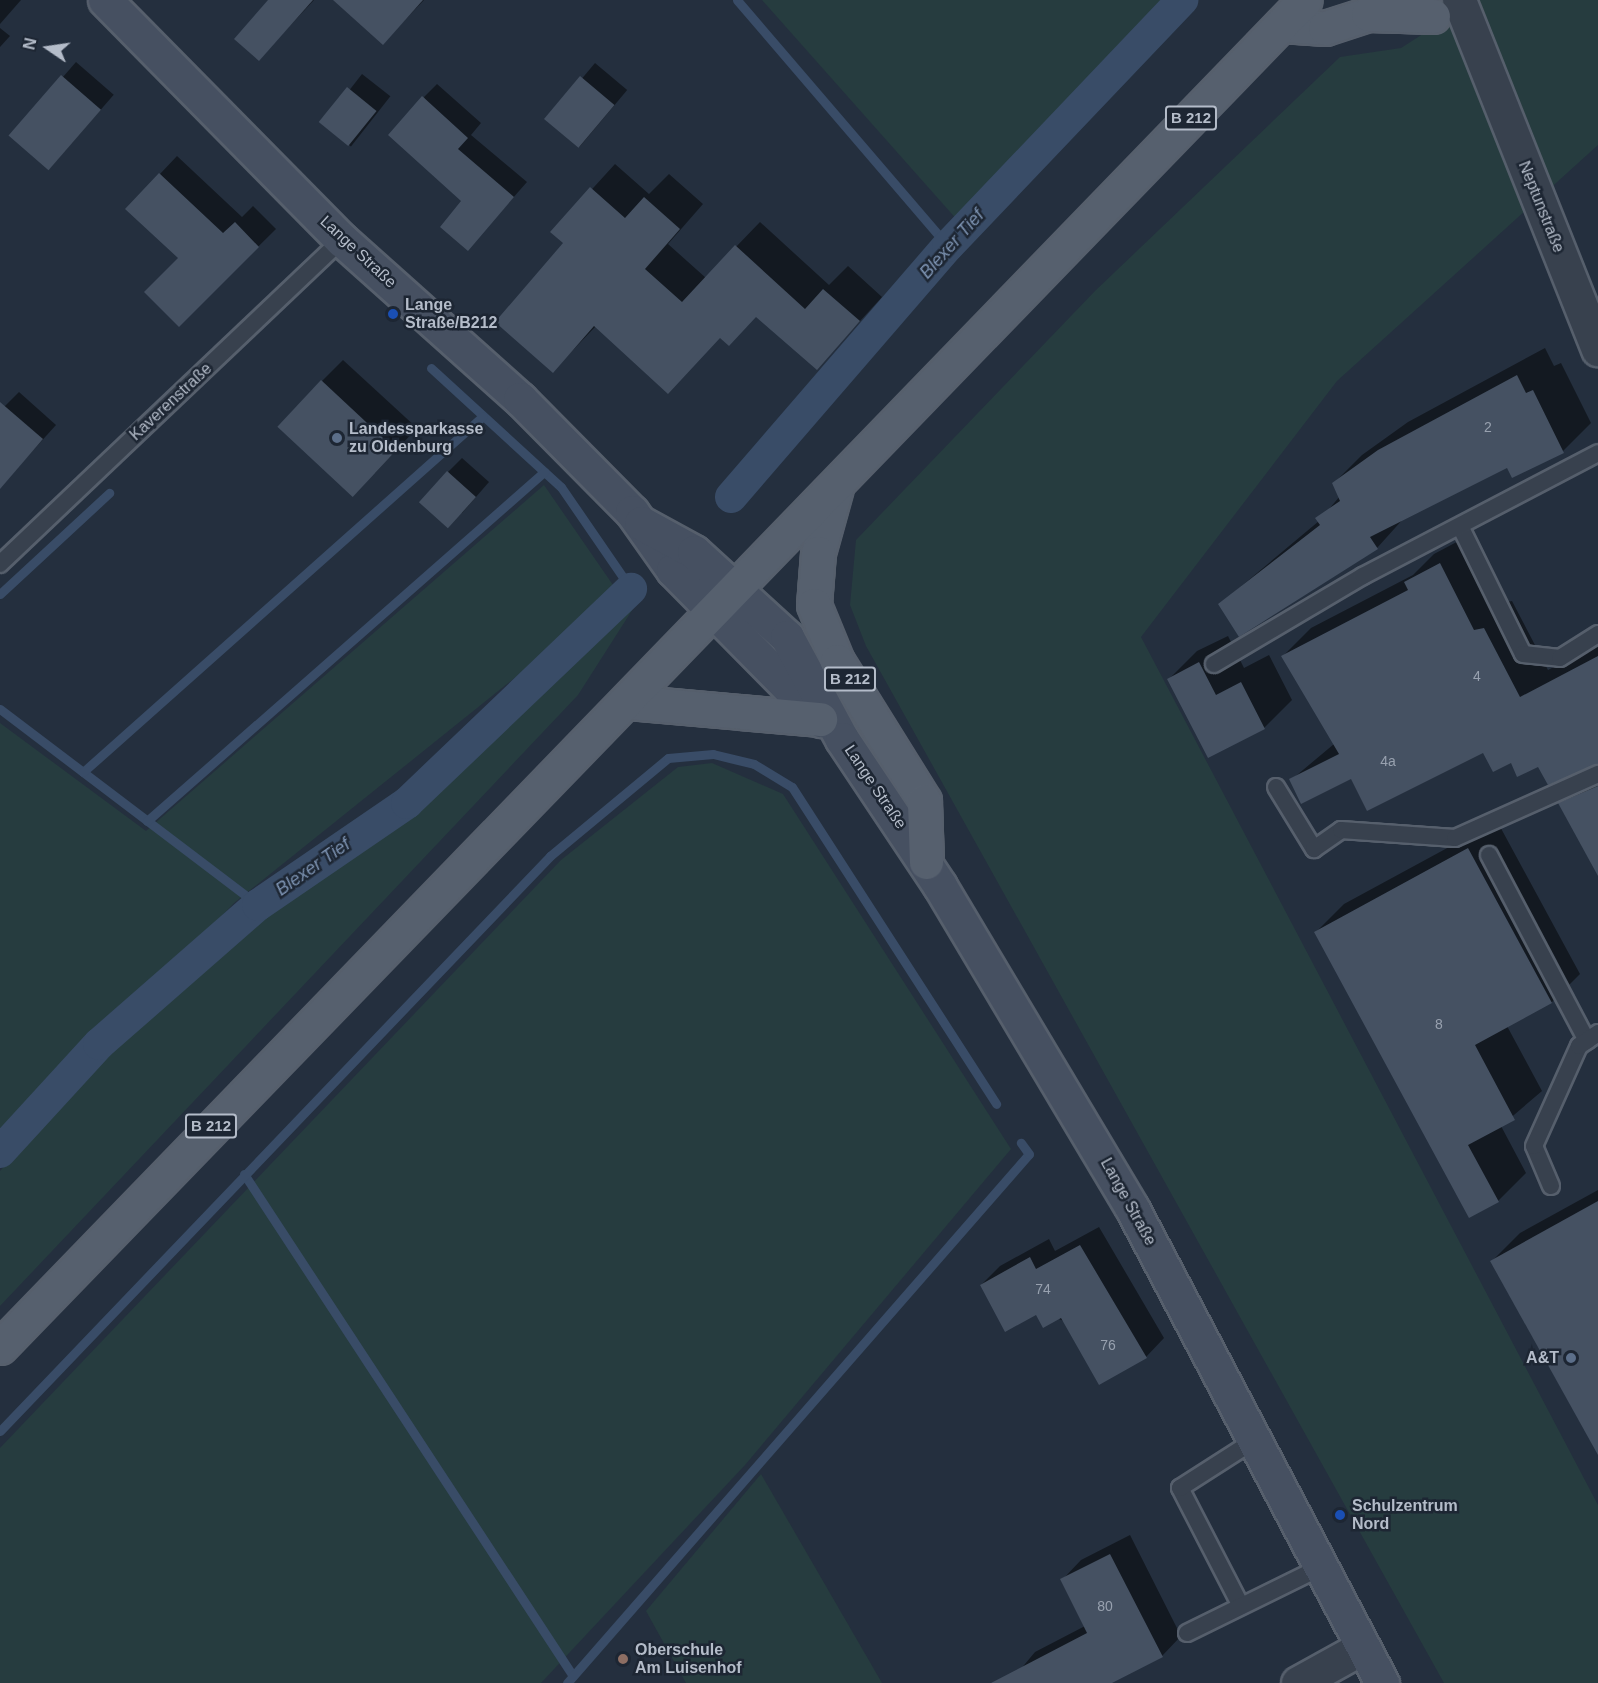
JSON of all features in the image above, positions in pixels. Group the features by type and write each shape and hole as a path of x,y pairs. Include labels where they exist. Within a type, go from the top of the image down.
{"main road":[{"name":"B 212","path":"0,1347 628,702 712,612 836,488 1305,0"},
{"path":"1281,25 1325,28 1368,14 1437,5"},
{"name":"B 212","path":"836,488 818,553 814,604 837,661 924,801 926,862"},
{"path":"628,702 831,729"}],"street":[{"name":"Lange Straße","path":"105,0 342,240 520,399 641,523 673,570 712,612 831,729 926,862 1132,1208 1382,1683"},
{"name":"Neptunstraße","path":"1437,5 1483,65 1591,306 1598,349"},
{"name":"Lange Straße","path":"641,523 694,552 738,587 787,637 831,729"},
{"path":"1298,1683 1363,1647"}],"lane":[{"name":"Kaverenstraße","path":"0,564 342,240"},
{"path":"1214,664 1364,576 1461,528 1598,453"},
{"path":"1461,528 1523,654 1560,658 1598,634"},
{"path":"1276,787 1314,849 1341,830 1455,838 1598,774"},
{"path":"1489,855 1592,1037 1548,1105 1534,1146 1551,1186"},
{"path":"1241,1606 1180,1488 1255,1440"},
{"path":"1187,1633 1321,1567"}],"green space":[{"path":"762,0 1171,0 959,222"},
{"path":"1476,0 1598,0 1598,145 1337,381 1141,637 1598,1505 1598,1683 1444,1683 866,646 850,605 856,540 1095,291 1340,57 1401,48"},
{"path":"544,485 613,585 608,603 234,903 0,1147 0,723 146,831"},
{"path":"638,601 578,695 0,1306 0,1171 102,1060 252,924 420,809"},
{"path":"712,763 783,794 1011,1149 745,1465 541,1683 0,1683 0,1448 561,860 678,767"},
{"path":"761,1474 882,1683 686,1683 646,1611"}],"building":[{"path":"268,0 313,0 259,61 234,39"},
{"path":"333,0 423,0 383,45"},
{"path":"61,75 101,110 49,170 9,135"},
{"path":"580,76 614,105 578,148 544,119"},
{"path":"347,87 377,111 348,146 319,122"},
{"path":"422,96 468,138 458,149 514,197 468,251 440,227 461,201 388,135"},
{"path":"159,173 223,233 235,222 259,247 179,327 144,292 178,258 125,209"},
{"path":"590,187 625,218 644,197 680,229 645,269 682,302 735,245 805,309 823,289 860,321 817,370 756,317 729,346 720,338 668,394 594,326 553,373 495,322 563,243 550,232"},
{"path":"1517,375 1526,393 1533,390 1564,453 1512,478 1507,468 1370,537 1378,549 1239,637 1218,604 1320,525 1315,518 1340,501 1332,483 1378,450"},
{"name":"Landessparkasse zu Oldenburg","path":"321,380 396,450 353,497 277,427"},
{"path":"0,402 43,439 0,489"},
{"path":"447,471 476,497 448,528 419,502"},
{"path":"1440,563 1474,630 1484,628 1520,697 1598,656 1598,764 1548,785 1538,767 1517,777 1511,763 1493,772 1483,753 1367,811 1351,779 1301,804 1289,779 1339,754 1281,656 1408,590 1404,582"},
{"path":"1199,662 1216,695 1241,682 1265,729 1208,758 1167,679"},
{"path":"1598,786 1598,876 1558,803"},
{"path":"1468,848 1552,1003 1475,1045 1515,1120 1468,1145 1499,1202 1469,1218 1314,932"},
{"name":"A&T","path":"1598,1201 1598,1455 1490,1261"},
{"path":"1080,1245 1147,1358 1099,1385 1061,1318 1043,1328 1036,1315 1005,1332 980,1285 1030,1257 1036,1269"},
{"path":"1110,1554 1163,1657 1112,1683 991,1683 1087,1633 1060,1579"}],"waterway":[{"path":"737,0 948,246"},
{"name":"Blexer Tief","path":"731,497 948,246 1182,0"},
{"path":"431,368 561,487 631,589"},
{"path":"83,772 483,416"},
{"path":"147,821 544,472"},
{"path":"0,594 109,493"},
{"name":"Blexer Tief","path":"0,1152 99,1044 258,905 407,803 631,589"},
{"path":"0,709 258,905"},
{"path":"0,1431 550,856 668,758 713,754 754,764 792,787 996,1104"},
{"path":"567,1683 1029,1154 1021,1143"},
{"path":"244,1174 573,1676"}],"place":[{"name":"Lange Straße/B212","path":"393,314"},
{"name":"Landessparkasse zu Oldenburg","path":"337,438"},
{"name":"A&T","path":"1571,1358"},
{"name":"Schulzentrum Nord","path":"1340,1515"},
{"name":"Oberschule Am Luisenhof","path":"623,1659"}]}
